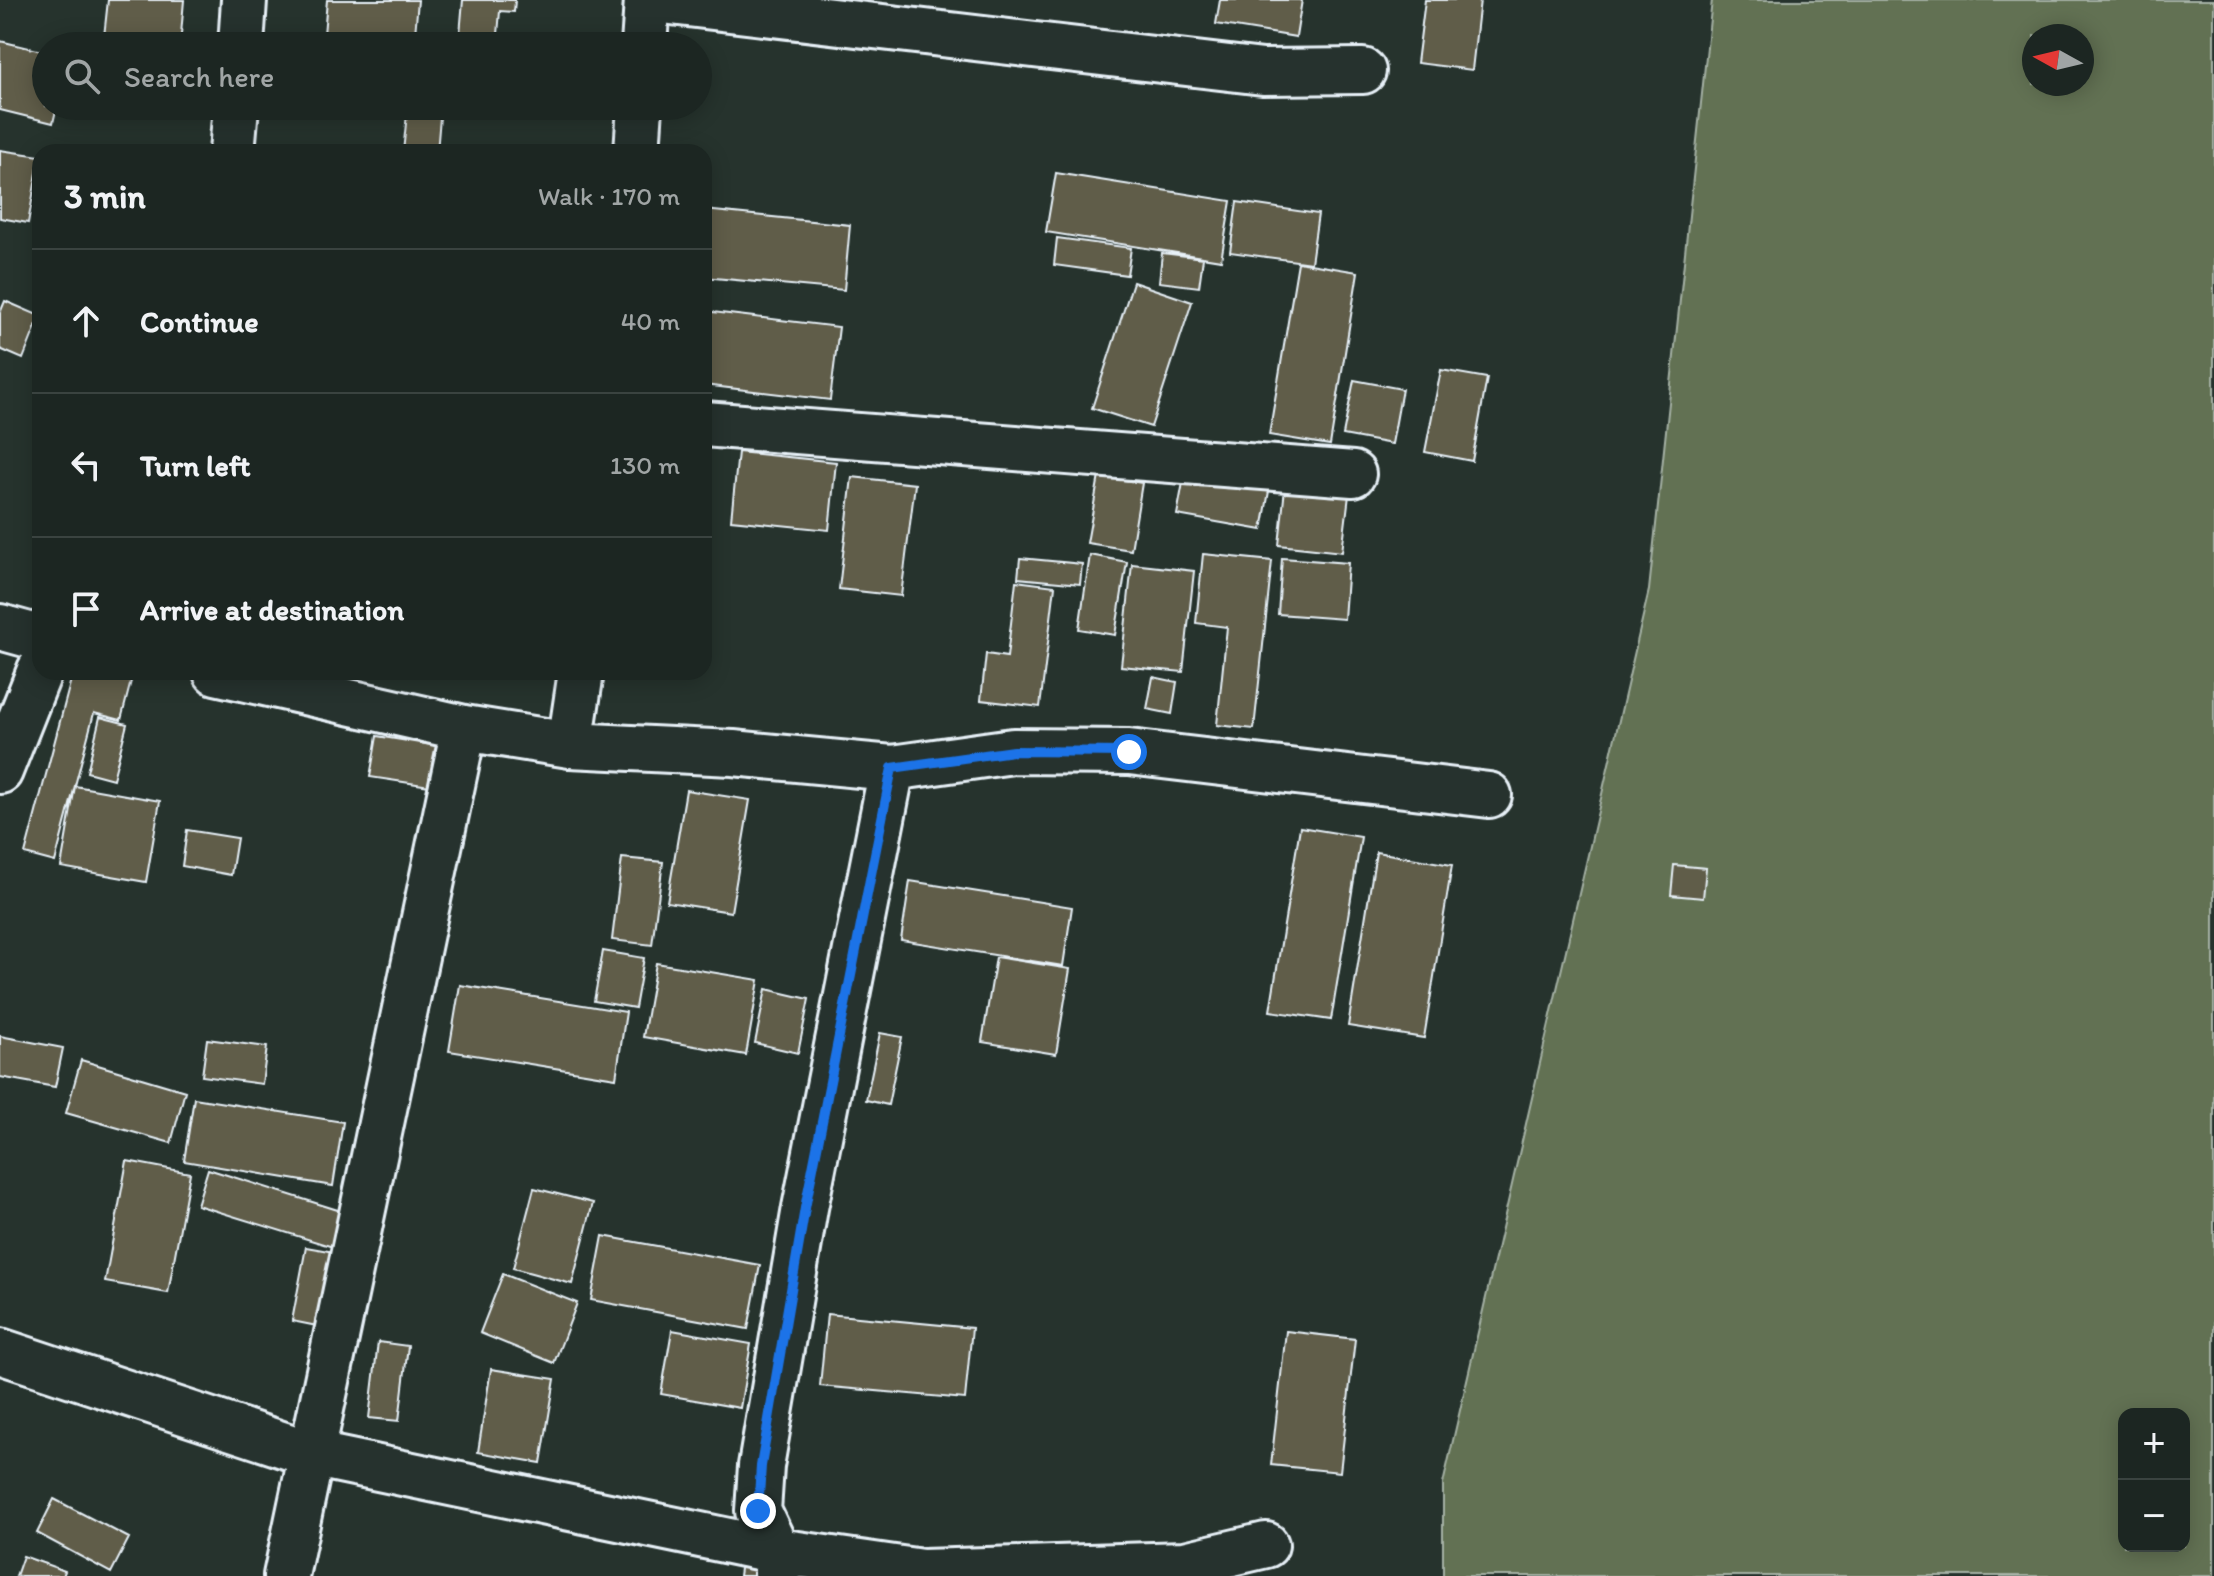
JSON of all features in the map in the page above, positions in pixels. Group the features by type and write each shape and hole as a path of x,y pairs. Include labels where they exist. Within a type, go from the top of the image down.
{"street":[{"path":"242,32 244,0"},
{"path":"645,32 647,0"},
{"path":"654,0 1263,72 1363,71"},
{"path":"233,144 235,120"},
{"path":"638,144 639,120"},
{"path":"712,425 1353,474"},
{"path":"0,627 32,636"},
{"path":"0,771 36,680"},
{"path":"251,680 464,728 570,745 733,753 892,768 1013,751 1129,752 1489,795"},
{"path":"570,745 580,680"},
{"path":"286,1576 464,728"},
{"path":"777,1563 758,1511 761,1466 805,1208 892,768"},
{"path":"0,1351 311,1454 777,1563 922,1572 1185,1564 1266,1545"}],"green space":[{"path":"1712,0 2214,0 2214,1576 1443,1576 1443,1484 1649,590"}],"building":[{"path":"108,0 184,0 181,32 105,32"},
{"path":"327,0 418,0 415,32 324,32"},
{"path":"463,0 515,0 514,12 500,11 498,32 460,32"},
{"path":"1220,0 1302,0 1296,37 1216,24"},
{"path":"1425,0 1480,0 1472,70 1417,63"},
{"path":"0,41 32,49 32,118 0,110"},
{"path":"406,120 440,120 438,144 404,144"},
{"path":"0,150 32,155 32,201 28,223 0,218"},
{"path":"1056,173 1231,201 1221,260 1046,232"},
{"path":"1237,202 1318,214 1311,263 1230,252"},
{"path":"712,211 850,225 844,290 712,278"},
{"path":"1057,238 1131,248 1127,275 1054,265"},
{"path":"1162,253 1203,258 1199,287 1159,282"},
{"path":"1298,262 1358,272 1330,445 1269,435"},
{"path":"1133,282 1192,302 1151,427 1092,408"},
{"path":"5,301 32,313 32,336 23,359 0,349 0,313"},
{"path":"712,312 839,327 830,400 712,386"},
{"path":"1441,370 1487,378 1472,461 1425,452"},
{"path":"1354,380 1402,389 1392,444 1343,435"},
{"path":"738,452 836,462 829,530 731,520"},
{"path":"1099,476 1142,483 1131,550 1087,543"},
{"path":"852,477 915,484 901,596 839,589"},
{"path":"1184,477 1269,491 1262,530 1177,515"},
{"path":"1285,488 1349,495 1342,552 1279,545"},
{"path":"1203,554 1272,561 1254,729 1217,725 1227,627 1196,623"},
{"path":"1090,555 1127,562 1115,635 1079,629"},
{"path":"1020,558 1082,564 1080,584 1018,578"},
{"path":"1282,558 1348,563 1344,619 1278,614"},
{"path":"1132,564 1194,571 1183,672 1121,666"},
{"path":"1016,581 1055,586 1040,707 981,700 986,654 1007,657"},
{"path":"1153,677 1177,682 1172,714 1147,709"},
{"path":"71,680 131,681 121,720 94,713 55,862 25,854"},
{"path":"100,717 127,724 113,779 87,772"},
{"path":"377,736 457,749 450,789 370,777"},
{"path":"75,786 160,801 146,882 61,867"},
{"path":"686,790 750,800 731,912 667,902"},
{"path":"1300,827 1361,837 1331,1020 1270,1011"},
{"path":"187,830 237,838 231,875 182,866"},
{"path":"1376,852 1452,865 1424,1038 1348,1026"},
{"path":"622,858 663,862 652,945 612,940"},
{"path":"1674,865 1706,868 1703,898 1671,895"},
{"path":"910,881 1072,907 1063,966 901,940"},
{"path":"603,951 644,958 635,1008 594,1001"},
{"path":"996,957 1070,969 1056,1054 982,1042"},
{"path":"656,963 759,980 746,1055 643,1037"},
{"path":"460,985 626,1012 616,1078 449,1051"},
{"path":"766,989 809,999 798,1053 755,1043"},
{"path":"880,1033 902,1037 888,1105 866,1100"},
{"path":"0,1036 63,1048 55,1087 0,1077"},
{"path":"207,1039 267,1047 262,1084 202,1076"},
{"path":"81,1060 185,1091 171,1143 66,1113"},
{"path":"194,1098 343,1122 333,1186 184,1161"},
{"path":"127,1161 190,1173 168,1293 105,1282"},
{"path":"208,1169 344,1212 333,1247 197,1205"},
{"path":"534,1188 593,1203 572,1284 513,1268"},
{"path":"603,1236 760,1265 748,1329 591,1300"},
{"path":"306,1247 340,1253 327,1328 292,1321"},
{"path":"503,1274 577,1303 554,1363 480,1333"},
{"path":"827,1314 972,1328 965,1399 820,1386"},
{"path":"672,1330 751,1344 740,1408 661,1394"},
{"path":"1286,1331 1355,1339 1340,1472 1271,1465"},
{"path":"378,1342 408,1346 399,1421 369,1418"},
{"path":"491,1369 555,1379 541,1463 478,1452"},
{"path":"54,1499 129,1538 111,1573 37,1533"},
{"path":"23,1556 65,1571 63,1576 16,1576"},
{"path":"741,1561 772,1576 739,1576"}],"route":[{"path":"758,1511 761,1466 805,1208 892,768 1013,751 1129,752"}]}
